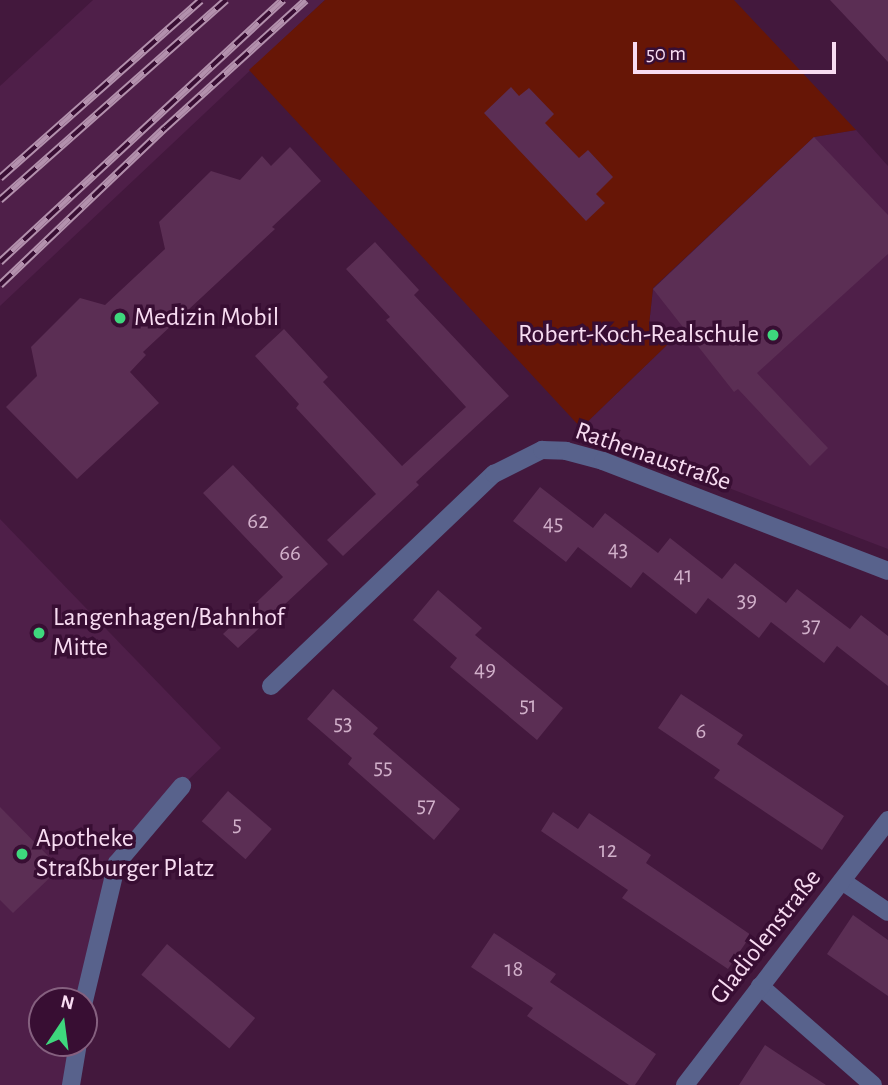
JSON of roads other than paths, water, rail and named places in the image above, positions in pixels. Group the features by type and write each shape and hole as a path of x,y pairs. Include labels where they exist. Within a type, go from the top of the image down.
{"street":[{"name":"Rathenaustraße","path":"271,686 494,474 542,450 566,452 603,461 888,571"},
{"path":"88,987 117,863 182,786"},
{"name":"Gladiolenstraße","path":"685,1085 888,820"},
{"path":"842,881 888,912"},
{"path":"760,986 873,1085"},
{"path":"71,1085 76,1057"}],"railway":[{"path":"0,178 201,0"},
{"path":"0,200 226,0"},
{"path":"0,262 283,0"},
{"path":"0,285 165,128 306,0"}],"place":[{"name":"Medizin Mobil","path":"120,318"},
{"name":"Robert-Koch-Realschule","path":"773,335"},
{"name":"Langenhagen/Bahnhof Mitte","path":"39,633"},
{"name":"Apotheke Straßburger Platz","path":"22,854"}]}
